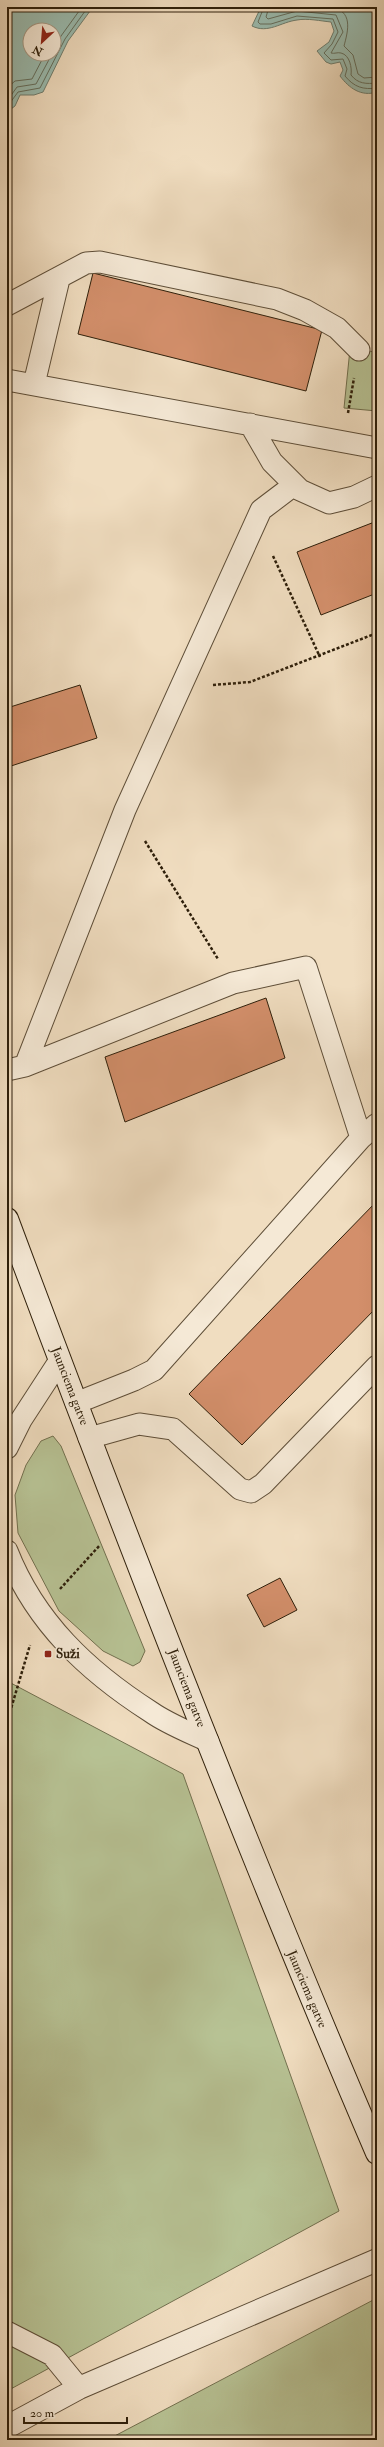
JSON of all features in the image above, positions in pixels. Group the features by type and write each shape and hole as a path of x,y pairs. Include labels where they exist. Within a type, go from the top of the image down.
{"main road":[{"name":"Jaunciema gatve","path":"7,1218 89,1438 300,1975 377,2154"},
{"path":"7,2427 79,2388 377,2260"}],"lane":[{"path":"7,304 59,279 86,263 100,262 277,299 305,310 337,328 359,350"},
{"path":"34,384 59,279"},
{"path":"7,380 377,448"},
{"path":"250,424 272,462 300,490 329,503 354,497 377,486"},
{"path":"16,1068 125,810 261,510 294,484"},
{"path":"16,1068 233,983 306,968 361,1138"},
{"path":"76,1403 134,1380 154,1370 361,1138 377,1124"},
{"path":"7,1448 21,1420 60,1360"},
{"path":"89,1438 139,1424 173,1429 240,1489 251,1492 263,1484 377,1366"},
{"path":"7,1550 15,1571 57,1636 80,1660 151,1712 208,1741"},
{"path":"7,2332 52,2355 79,2388"}],"path":[{"path":"344,442 359,350"},
{"path":"253,528 275,558 320,657"},
{"path":"183,683 221,686 250,682 320,657 377,633"},
{"path":"125,810 233,983"}],"green space":[{"path":"350,349 377,352 377,411 344,408"},
{"path":"53,1436 61,1446 145,1651 140,1662 133,1666 103,1651 59,1611 18,1533 15,1495 26,1465 41,1441"},
{"path":"7,1681 183,1774 339,2211 7,2391"},
{"path":"377,2298 377,2440 107,2440"}],"water":[{"path":"7,7 93,7 68,41 62,53 62,22 22,22 22,62 58,62 43,92 34,95 20,95 15,106 7,112"},
{"path":"261,7 377,7 377,92 366,93 351,88 340,76 343,70 340,62 331,64 326,62 317,51 329,42 334,31 331,22 301,19 274,27 264,29 258,28 252,26"}],"building":[{"path":"93,273 322,330 306,391 78,334"},
{"path":"377,521 377,593 321,615 297,552"},
{"path":"80,685 97,738 11,766 7,753 7,708"},
{"path":"266,998 285,1058 125,1122 105,1057"},
{"path":"377,1201 377,1307 242,1445 189,1394"},
{"path":"280,1578 297,1610 264,1627 247,1595"}],"place":[{"name":"Suži","path":"48,1654"}]}
